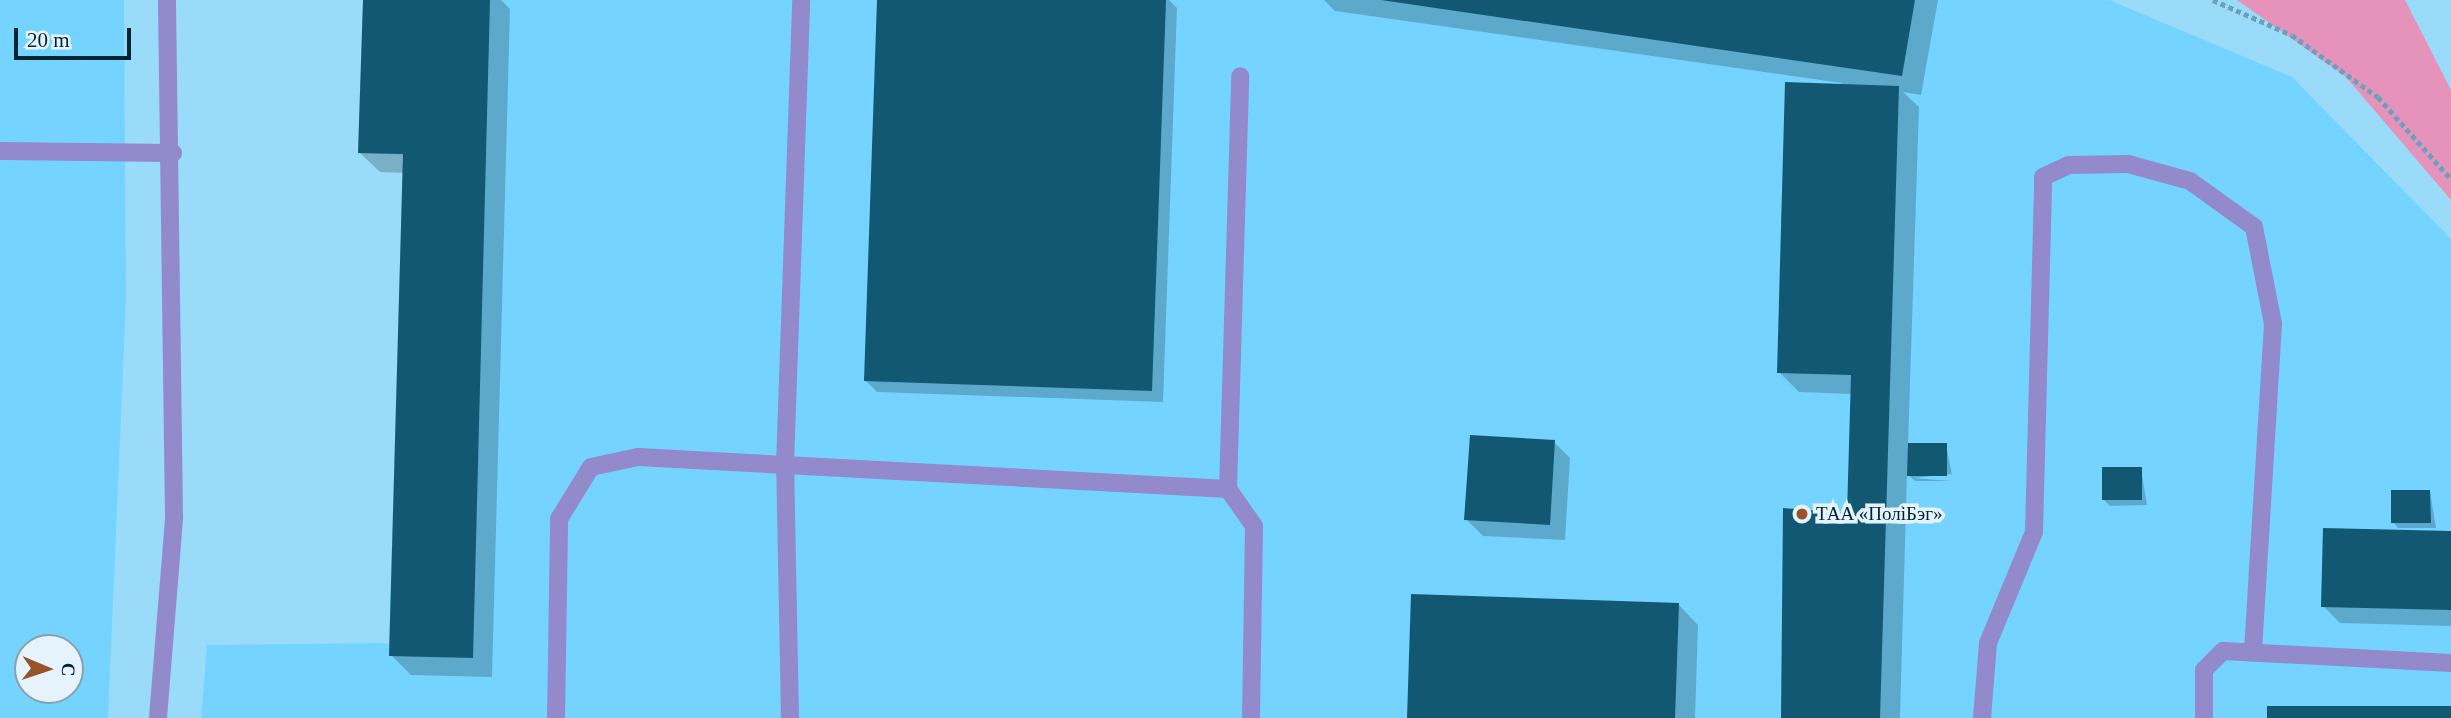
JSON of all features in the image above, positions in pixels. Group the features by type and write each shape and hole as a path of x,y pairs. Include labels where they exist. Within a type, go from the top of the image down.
{"lane":[{"path":"158,718 173,517 173,153 167,0"},
{"path":"790,718 785,465 801,0"},
{"path":"1240,76 1227,489 1254,526 1251,718"},
{"path":"0,151 173,153"},
{"path":"1982,718 1988,643 2035,532 2043,177 2069,165 2128,164 2190,181 2255,227 2273,324 2253,652"},
{"path":"556,718 559,519 591,467 638,457 1227,489"},
{"path":"2204,718 2204,670 2223,651 2451,663"}],"path":[{"path":"2213,0 2292,35 2378,97 2451,179"}],"shaded area":[{"path":"0,0 124,0 126,300 108,718 0,718"},
{"path":"363,0 2109,0 2292,77 2451,239 2451,718 201,718 207,645 389,643 403,155 358,153"},
{"path":"2237,0 2405,0 2451,90 2451,200 2346,77"}],"building":[{"path":"363,0 490,0 473,658 389,656 403,154 358,153"},
{"path":"877,0 1166,0 1152,391 864,381"},
{"path":"1381,0 1915,0 1902,76"},
{"path":"1785,82 1899,86 1880,718 1781,718 1783,508 1847,513 1851,375 1777,373"},
{"path":"1470,435 1555,440 1550,525 1464,520"},
{"path":"1908,443 1947,443 1947,476 1907,476"},
{"path":"2102,467 2142,467 2142,500 2102,500"},
{"path":"2391,490 2430,490 2431,523 2391,523"},
{"path":"2323,528 2451,531 2451,610 2321,607"},
{"path":"1411,594 1679,603 1675,718 1407,718"},
{"path":"2267,706 2451,706 2451,718 2267,718"}],"place":[{"name":"ТАА «ПоліБэг»","path":"1802,514"}]}
